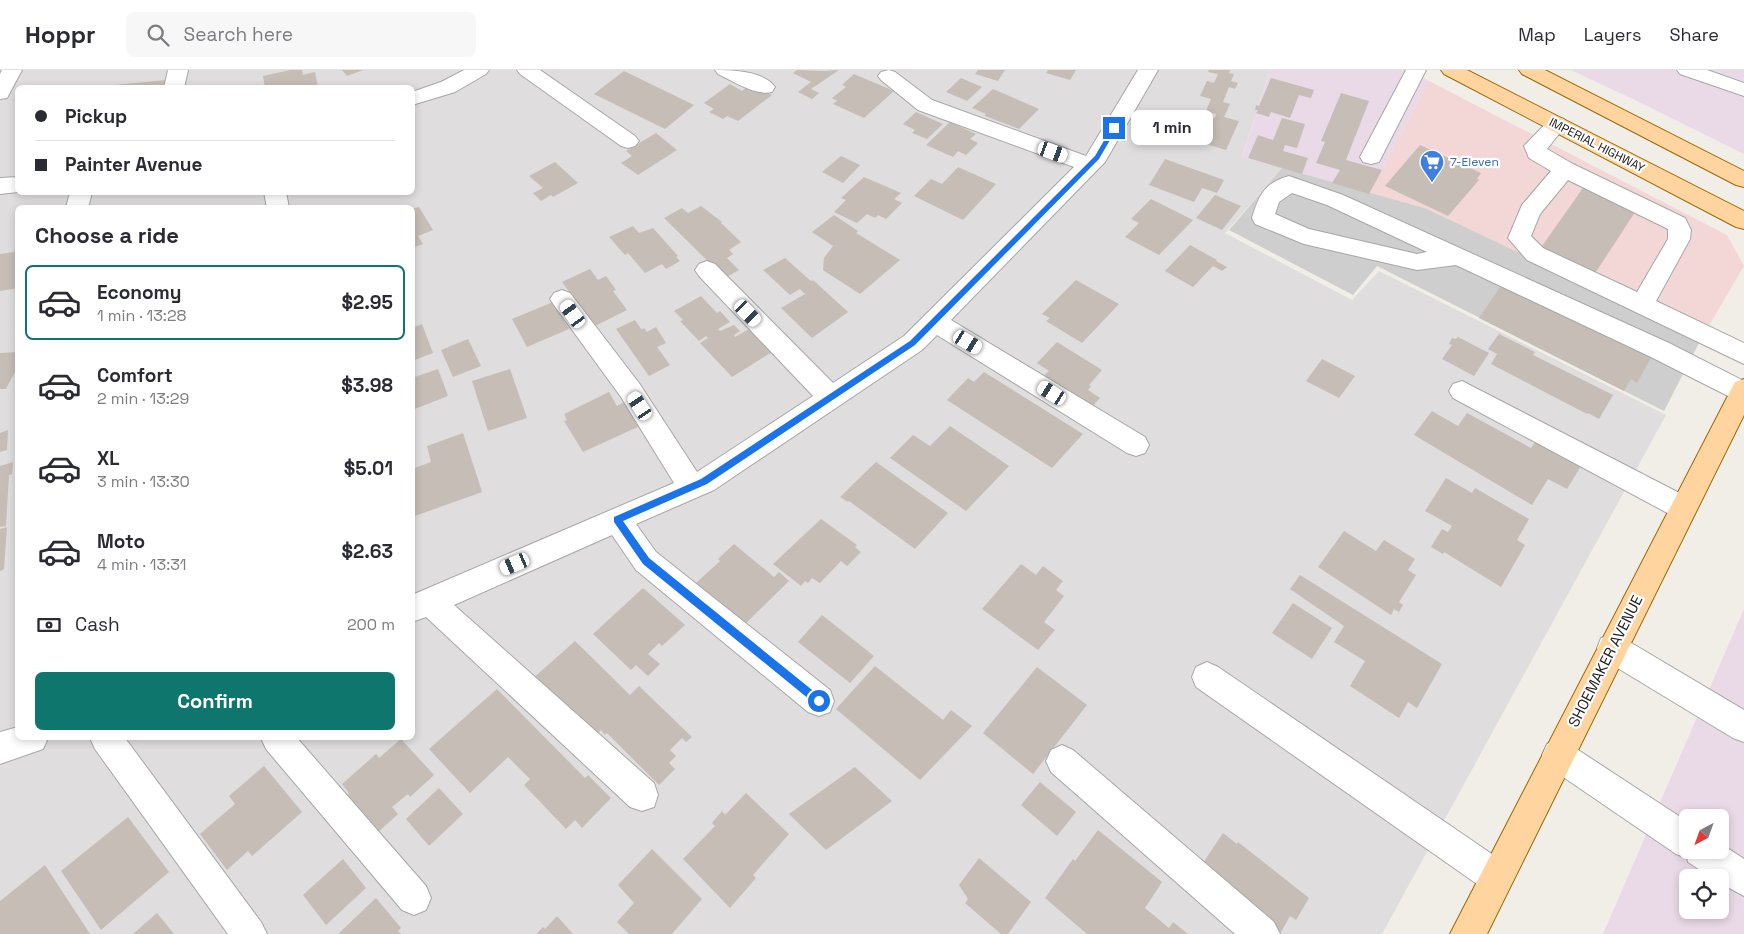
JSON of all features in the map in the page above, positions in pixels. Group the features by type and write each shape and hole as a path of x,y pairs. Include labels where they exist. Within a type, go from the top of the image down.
{"main road":[{"name":"IMPERIAL HIGHWAY","path":"1451,70 1744,221"},
{"path":"1529,70 1744,180"},
{"name":"SHOEMAKER AVENUE","path":"1468,934 1743,390"}],"street":[{"path":"0,92 12,70"},
{"path":"175,85 178,70"},
{"path":"415,98 448,86 479,70"},
{"path":"527,70 628,141"},
{"path":"725,70 765,87"},
{"path":"642,795 421,605 704,482 913,343 1097,157 1148,70"},
{"path":"1371,157 1416,70"},
{"path":"1687,70 1744,90"},
{"path":"888,76 926,105 1090,165"},
{"path":"1557,124 1535,146 1537,153 1565,169 1677,224 1680,230 1679,239 1642,305"},
{"path":"1565,169 1530,211 1519,238 1535,254 1744,354"},
{"path":"1456,257 1417,262 1304,236 1263,218 1269,198 1289,184 1335,200 1743,390"},
{"path":"0,186 15,185"},
{"path":"707,270 831,398"},
{"path":"562,299 630,390 691,487"},
{"path":"934,321 1136,445"},
{"path":"1462,390 1683,508"},
{"path":"617,520 646,561 819,701"},
{"path":"1612,648 1744,727"},
{"path":"1207,677 1496,877"},
{"path":"0,748 26,740"},
{"path":"107,740 249,934"},
{"path":"280,740 414,898"},
{"path":"1558,755 1679,836"},
{"path":"1062,761 1262,934"},
{"path":"1714,859 1744,879"}],"shaded area":[{"path":"0,70 1270,70 1242,156 1282,168 1225,233 1352,300 1379,271 1666,415 1382,934 0,934"},
{"path":"1270,70 1407,70 1429,81 1369,194 1242,157"},
{"path":"1571,70 1744,70 1744,154 1639,102"},
{"path":"1429,81 1727,235 1744,266 1701,339 1427,209 1369,194"},
{"path":"1282,168 1427,209 1701,339 1664,411 1377,266 1353,295 1229,230"},
{"path":"1744,609 1744,934 1603,934"}],"building":[{"path":"290,70 302,70 303,75 315,72 317,85 264,85 263,76"},
{"path":"342,70 363,70 347,76"},
{"path":"797,70 839,70 811,89 819,93 812,99 798,92 811,82 793,73"},
{"path":"978,70 1005,70 998,81 975,74"},
{"path":"1048,70 1076,70 1070,80 1046,73"},
{"path":"1209,70 1230,70 1229,73 1234,74 1231,81 1238,83 1235,89 1229,87 1223,102 1230,104 1224,117 1239,121 1226,150 1169,133 1175,120 1197,127 1206,116 1215,118 1216,114 1206,111 1211,99 1200,96 1207,81 1214,83 1218,74 1208,72"},
{"path":"624,71 694,105 665,129 594,94"},
{"path":"854,74 894,91 864,118 833,104 837,101 832,98 846,87 842,85"},
{"path":"961,78 982,87 967,101 946,92"},
{"path":"1271,78 1314,90 1311,98 1299,95 1290,118 1271,112 1269,117 1256,113 1258,110 1255,110 1256,105 1259,106"},
{"path":"167,80 166,85 114,85"},
{"path":"730,84 742,91 750,84 772,95 738,121 727,116 723,119 709,112 714,109 704,103"},
{"path":"993,89 1039,109 1019,129 985,116 986,114 972,108"},
{"path":"1341,93 1369,101 1346,160 1382,170 1369,194 1332,183 1340,170 1316,163 1325,142 1321,141"},
{"path":"916,112 943,124 927,139 912,133 915,130 903,124"},
{"path":"1282,118 1305,124 1297,148 1285,145 1283,151 1308,158 1302,174 1248,158 1258,135 1273,140"},
{"path":"950,122 976,134 970,139 978,143 966,155 958,151 953,157 926,145"},
{"path":"656,133 677,150 638,175 621,163 632,156 626,151"},
{"name":"7-Eleven","path":"1420,145 1481,173 1477,179 1479,180 1448,216 1385,186"},
{"path":"841,156 860,165 843,183 822,172"},
{"path":"1165,159 1224,180 1217,193 1202,188 1194,202 1149,185"},
{"path":"555,162 578,183 553,197 551,195 541,201 533,193 543,188 529,176"},
{"path":"958,167 996,184 963,220 914,196 931,179 942,184"},
{"path":"864,177 901,193 894,199 902,203 886,219 878,215 875,218 867,214 857,223 834,212 846,200 841,198"},
{"path":"1585,185 1637,209 1594,275 1540,249"},
{"path":"1215,195 1241,206 1222,230 1196,218"},
{"path":"1151,199 1193,220 1159,255 1125,237 1139,223 1131,219"},
{"path":"701,206 722,222 741,242 729,250 733,254 727,258 739,270 725,278 664,218 682,208 688,213"},
{"path":"419,207 433,230 418,236 423,244 415,247 415,208"},
{"path":"834,215 858,231 856,233 900,260 860,294 823,270 824,258 833,246 812,232"},
{"path":"633,226 639,233 653,228 678,256 676,257 680,261 666,269 662,264 645,273 628,253 625,255 609,237"},
{"path":"1190,245 1227,267 1222,271 1213,266 1193,287 1165,271"},
{"path":"15,250 15,288 0,291 0,254"},
{"path":"785,258 811,281 813,280 848,312 812,338 781,308 805,294 800,289 790,295 763,270"},
{"path":"590,269 598,280 606,276 616,290 613,291 627,310 595,326 562,282"},
{"path":"1076,280 1119,304 1082,343 1046,321 1050,318 1042,314"},
{"path":"1502,284 1652,356 1637,383 1631,379 1624,391 1479,318"},
{"path":"701,296 717,313 720,311 730,322 718,329 720,331 734,325 740,331 734,335 735,337 749,329 772,352 732,377 700,343 708,338 706,336 699,341 680,321 683,320 674,311"},
{"path":"553,302 569,329 527,347 512,319"},
{"path":"635,320 642,330 644,328 647,332 656,327 666,343 657,347 670,365 649,376 616,329"},
{"path":"422,324 433,353 415,360 415,327"},
{"path":"1499,334 1535,352 1533,355 1613,395 1599,419 1491,364 1497,354 1488,349"},
{"path":"1458,337 1489,353 1474,376 1442,359 1452,345 1449,344 1452,338 1456,339"},
{"path":"468,339 481,366 453,377 441,350"},
{"path":"1057,342 1102,370 1089,385 1091,386 1088,390 1100,398 1088,411 1040,379 1049,371 1037,363"},
{"path":"15,352 15,372 6,389 0,389 0,353"},
{"path":"1322,359 1355,376 1339,398 1306,381"},
{"path":"438,369 448,396 415,409 415,377"},
{"path":"510,369 527,418 488,431 472,381"},
{"path":"984,372 1083,434 1052,468 947,400 968,378 974,382"},
{"path":"609,392 617,406 626,401 642,425 583,452 564,421 567,420 564,414"},
{"path":"1432,411 1458,426 1467,413 1531,448 1536,441 1581,466 1567,489 1548,479 1532,505 1414,435"},
{"path":"950,426 1009,466 966,511 890,458 913,435 930,446"},
{"path":"8,430 7,450 0,452 0,433"},
{"path":"463,433 482,492 415,516 415,468 431,462 427,446"},
{"path":"13,462 12,474 9,475 6,526 0,527 0,466"},
{"path":"876,462 948,513 915,549 849,501 840,497"},
{"path":"1446,478 1472,493 1475,488 1529,519 1517,540 1525,545 1501,587 1444,552 1443,554 1431,547 1442,529 1448,532 1452,526 1425,511"},
{"path":"821,519 857,545 855,547 861,552 847,566 841,561 820,583 812,578 808,583 805,581 801,586 773,564"},
{"path":"7,527 4,569 0,571 0,529"},
{"path":"1344,531 1376,551 1384,540 1415,559 1408,570 1416,575 1399,602 1403,605 1399,612 1394,609 1391,615 1318,567"},
{"path":"734,544 774,577 779,572 789,581 745,624 696,583 720,561 718,559"},
{"path":"1021,564 1036,575 1043,566 1063,581 1056,590 1064,596 1044,622 1055,630 1038,650 982,609"},
{"path":"1300,575 1442,664 1417,708 1408,702 1399,718 1350,686 1365,661 1334,642 1344,626 1290,589"},
{"path":"643,588 685,625 662,646 659,643 648,654 660,664 648,676 636,665 631,670 593,634"},
{"path":"1293,603 1332,628 1312,659 1272,633"},
{"path":"822,615 874,656 850,683 798,642"},
{"path":"575,641 630,695 639,686 692,737 686,742 682,738 670,750 676,756 669,763 675,769 659,785 607,733 605,735 601,730 587,743 530,681"},
{"path":"875,666 943,720 951,710 972,726 920,780 836,709"},
{"path":"1037,667 1087,705 1033,774 983,733"},
{"path":"497,689 585,778 588,775 611,798 582,828 575,820 566,829 524,785 530,779 508,757 470,793 429,749"},
{"path":"402,740 434,775 410,797 408,794 392,807 398,814 376,834 344,797 349,793 342,784 376,754 379,758"},
{"path":"264,766 302,812 252,856 248,851 227,870 200,834 235,804 229,796"},
{"path":"855,767 892,801 826,850 789,814"},
{"path":"1040,782 1076,812 1057,836 1021,805"},
{"path":"439,788 463,814 429,846 406,819"},
{"path":"746,793 789,834 753,875 756,878 730,908 683,859 715,826 712,823 722,811 725,815"},
{"path":"128,817 169,872 101,930 61,871"},
{"path":"1098,830 1162,882 1145,908 1169,928 1173,922 1188,934 1087,934 1045,898 1073,859 1075,861"},
{"path":"1223,833 1237,844 1238,842 1309,898 1296,920 1290,916 1280,934 1273,934 1197,872"},
{"path":"652,849 702,899 672,934 629,934 617,922 634,903 618,885"},
{"path":"979,858 1031,902 1008,934 1001,934 965,903 968,899 959,885"},
{"path":"343,859 366,888 326,925 303,895"},
{"path":"45,865 90,934 0,934 0,901"},
{"path":"376,898 401,928 398,931 401,934 338,934"},
{"path":"157,913 174,934 133,934"},
{"path":"557,916 573,934 536,934 543,927 545,929"}],"place":[{"name":"7-Eleven","path":"1432,183"}],"route":[{"path":"819,701 646,561 617,520 704,482 913,343 1097,157 1114,128"}]}
